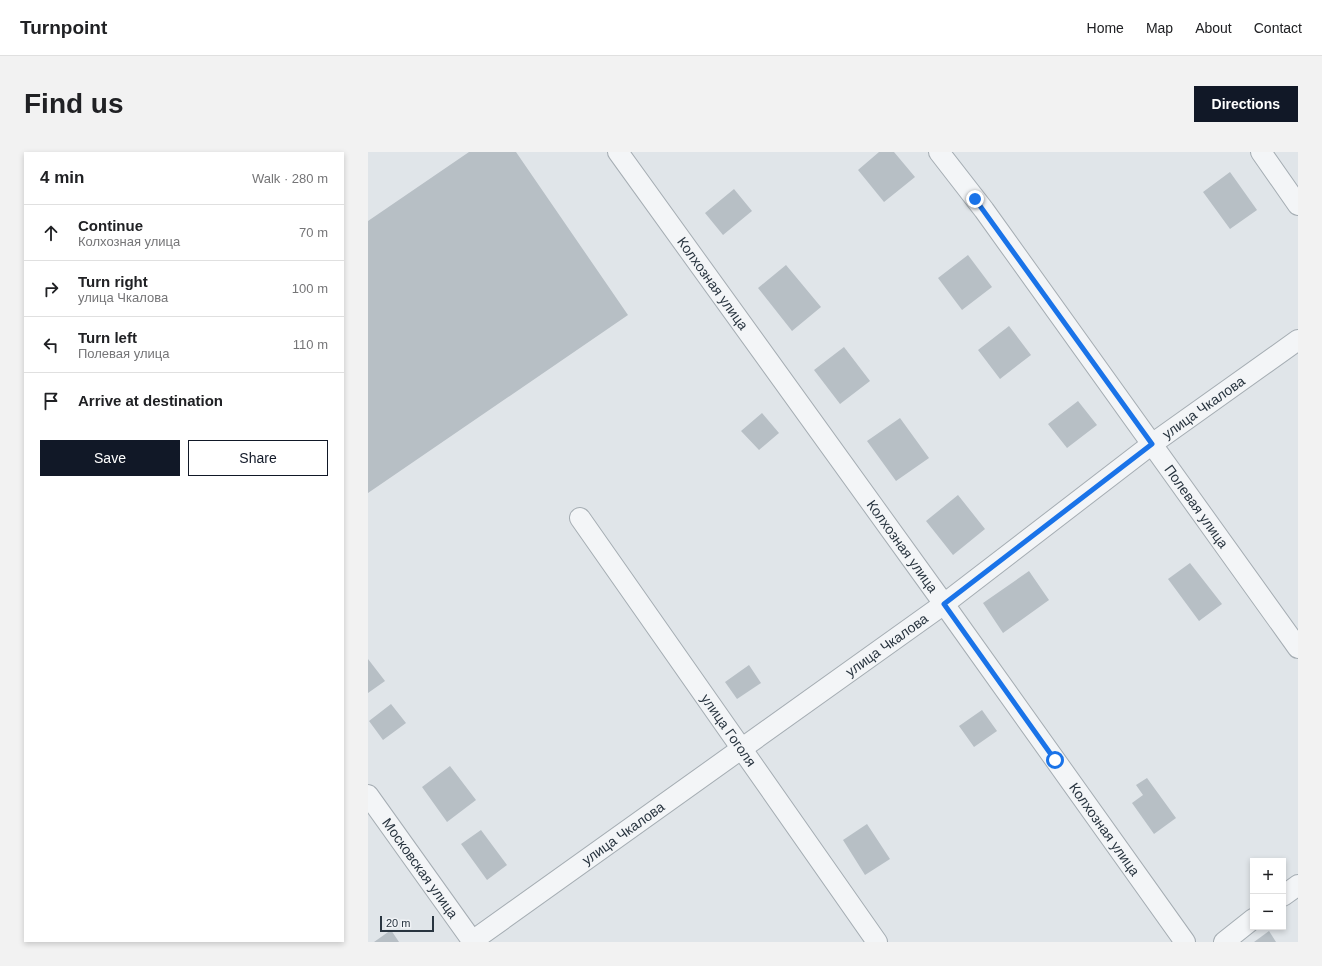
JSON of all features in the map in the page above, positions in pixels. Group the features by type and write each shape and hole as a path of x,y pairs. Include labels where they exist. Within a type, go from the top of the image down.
{"street":[{"name":"Колхозная улица","path":"618,152 944,604 1185,942"},
{"name":"Полевая улица","path":"939,152 984,210 1298,648"},
{"path":"1261,152 1298,205"},
{"name":"улица Чкалова","path":"472,942 944,604 1152,444 1298,340"},
{"name":"улица Гоголя","path":"580,518 877,942"},
{"name":"Московская улица","path":"368,795 472,942"},
{"path":"1286,894 1298,885"},
{"path":"1224,942 1250,921"}],"building":[{"path":"469,152 516,152 628,315 368,493 368,221"},
{"path":"879,152 894,152 915,177 884,202 858,170"},
{"path":"1230,172 1257,210 1230,229 1203,192"},
{"path":"734,189 752,211 723,235 705,213"},
{"path":"968,255 992,287 962,310 938,278"},
{"path":"786,265 821,307 792,331 758,288"},
{"path":"1009,326 1031,355 1000,379 978,350"},
{"path":"844,347 870,381 840,404 814,370"},
{"path":"1078,401 1097,425 1067,448 1048,424"},
{"path":"762,413 779,433 759,450 741,431"},
{"path":"900,418 929,458 896,481 867,441"},
{"path":"958,495 985,529 953,555 926,521"},
{"path":"1190,563 1222,604 1199,621 1168,579"},
{"path":"1029,571 1049,600 1003,633 983,603"},
{"path":"368,659 385,681 368,693"},
{"path":"749,665 761,683 737,699 725,682"},
{"path":"391,704 406,723 383,740 369,721"},
{"path":"982,710 997,731 974,747 959,726"},
{"path":"450,766 476,800 447,822 422,787"},
{"path":"1147,778 1176,818 1154,834 1132,803 1143,795 1136,785"},
{"path":"867,824 890,859 865,875 843,840"},
{"path":"481,830 507,865 487,880 461,844"},
{"path":"391,930 399,942 374,942"},
{"path":"1269,931 1276,942 1254,942"}],"route":[{"path":"975,199 1152,444 944,604 1055,760"}]}
